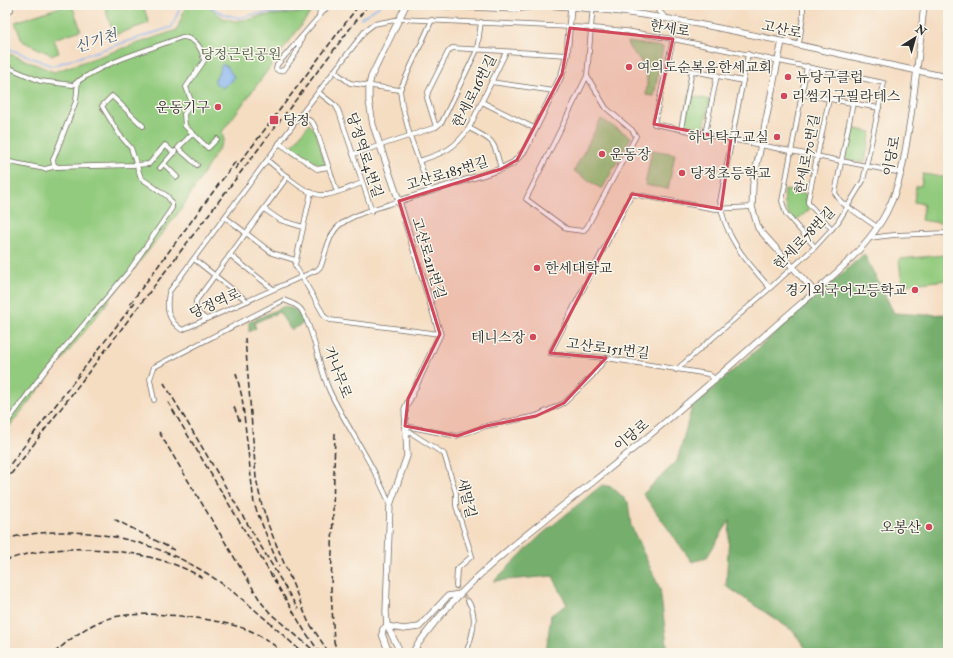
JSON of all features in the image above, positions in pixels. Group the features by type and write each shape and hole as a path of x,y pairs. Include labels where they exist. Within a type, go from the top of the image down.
{"street":[{"path":"10,5 11,10"},
{"path":"318,5 320,9 319,17"},
{"path":"302,38 296,53 284,70 279,71 276,69 277,65 294,44 302,38 329,5"},
{"name":"고산로211번길","path":"406,5 371,77 368,86 370,111 440,334"},
{"name":"고산로","path":"430,5 515,9 539,5 594,6 799,44 948,77"},
{"name":"고산로185번길","path":"399,201 501,169 513,164 522,154 536,130 562,74 567,55 570,28 567,5"},
{"path":"637,5 656,8 667,19"},
{"path":"799,44 803,5"},
{"name":"이당로","path":"412,653 441,613 460,594 545,518 594,481 715,379 814,291 869,238 887,212 902,173 918,70 924,5"},
{"path":"587,76 606,108 632,130 636,136 587,226 583,231 575,231 567,229 526,199 587,76 594,6"},
{"name":"한세로","path":"400,19 592,28 673,39 884,83"},
{"name":"당정역로","path":"399,201 341,224 333,232 321,266 317,270 182,330 171,318 166,305 169,292 268,161 279,143 301,114 371,25 400,19"},
{"path":"430,191 410,136 402,105 400,90 432,20"},
{"path":"354,154 436,127 442,122 477,50 481,22"},
{"path":"5,66 40,81 73,84 91,71 112,62 182,37 187,37 197,43 203,54 204,61 186,87 192,102 184,114 185,126 208,148 217,139"},
{"path":"673,39 654,124 902,173"},
{"path":"782,41 753,184 752,207 758,228 814,291"},
{"path":"436,127 427,98 428,92 448,52 452,48 567,55"},
{"name":"한세로16번길","path":"419,161 447,151 461,139 469,128 506,52"},
{"path":"748,54 721,193 721,209 725,224 735,245 770,288"},
{"path":"668,66 743,81"},
{"path":"807,66 782,204 788,217 815,247"},
{"path":"334,71 350,83 400,90"},
{"path":"680,129 692,71"},
{"path":"705,134 717,76"},
{"path":"58,167 54,165 53,160 76,101 78,81"},
{"path":"491,82 554,91"},
{"name":"한세로78번길","path":"676,370 770,288 832,230 861,185 867,166 884,83"},
{"name":"당정역로4번길","path":"318,92 336,106 354,154 362,184 372,211"},
{"path":"802,94 879,108"},
{"path":"5,425 58,355 129,271 172,208 172,203 167,196 141,178 131,148 119,134 102,106 112,96 142,126"},
{"name":"한세로70번길","path":"829,99 808,203 832,230"},
{"path":"482,102 536,130"},
{"path":"853,103 835,193 838,198 848,207 877,227"},
{"path":"301,114 313,123 316,129 337,192"},
{"name":"고산로185번길","path":"469,128 490,139 494,146 501,169"},
{"path":"160,168 193,133"},
{"path":"279,143 317,169 329,167"},
{"path":"5,161 45,169 58,167 137,165 149,164 165,145 174,153"},
{"path":"178,148 197,165"},
{"path":"268,161 311,192 326,195 362,184"},
{"path":"164,164 178,177"},
{"path":"206,319 198,313 195,306 196,301 288,176"},
{"path":"311,192 295,265 322,314 330,320 440,334 408,399 405,409 407,456 390,505"},
{"name":"고산로151번길","path":"715,379 708,374 606,358 550,353 632,194 721,209 752,207"},
{"path":"264,209 280,220 303,227"},
{"path":"225,217 272,253 295,260"},
{"path":"869,238 894,235 948,233"},
{"path":"230,255 273,289"},
{"path":"194,259 247,301"},
{"name":"가나무로","path":"154,400 150,379 154,367 284,300 296,305 301,310 330,391 380,479 390,505 386,612 387,626 401,653"},
{"path":"405,427 457,436 486,426 536,416 564,403 592,376 606,358"},
{"name":"새말길","path":"405,427 444,454 456,493 456,506 472,556 457,569 456,586"},
{"path":"389,653 382,634 383,629 387,626 403,629 419,627 448,596 460,594"},
{"path":"466,653 471,639 474,623 473,608 468,601"}],"highlighted area":[{"path":"570,28 673,39 654,124 731,139 721,209 632,194 550,353 606,358 564,403 536,416 486,426 457,436 405,426 408,399 440,334 399,201 501,169 517,160 562,74"}],"green space":[{"path":"66,5 72,5 81,30 54,39 59,53 52,55 22,41 15,22"},
{"path":"104,5 143,5 149,23 114,35"},
{"name":"당정근린공원","path":"186,5 207,5 223,18 235,21 252,19 260,16 311,12 222,132 224,140 182,208 5,432 5,52 54,72 177,30"},
{"path":"627,42 663,47 654,96 646,95 647,81 645,68 629,48"},
{"path":"689,95 710,100 704,128 702,129 685,126 684,123"},
{"name":"운동장","path":"601,119 631,137 602,189 574,171"},
{"path":"309,124 315,130 326,166 316,166 293,150 292,146"},
{"path":"851,128 871,132 865,161 862,163 847,160 845,158"},
{"path":"652,150 675,154 668,189 645,185"},
{"path":"923,174 948,178 948,224 921,220 924,204 914,202 916,186 921,186"},
{"path":"785,190 806,194 807,202 811,208 795,222 789,215 786,208 784,200"},
{"path":"864,254 894,313 925,315 948,314 948,653 809,653 793,631 726,586 730,520 707,557 692,562 643,494 677,461 692,407"},
{"path":"945,255 947,280 902,285 899,259"},
{"path":"285,306 296,310 304,323 291,330 279,312 254,323 256,328 249,332 249,322"},
{"path":"602,485 612,487 628,502 631,526 660,589 668,653 546,653 551,615 567,605 553,576 494,581 541,535"}],"water":[{"path":"222,64 227,66 234,77 232,81 222,88 215,83 215,80"}],"waterway":[{"name":"신기천","path":"5,47 52,66 172,27 181,5"},
{"name":"신기천","path":"208,5 223,14 239,18 256,14 311,10"},
{"path":"361,18 381,5"}],"tunnel":[{"path":"456,586 468,601"}],"railway":[{"path":"235,169 359,5"},
{"path":"5,482 368,5"},
{"path":"130,304 236,161"},
{"path":"5,471 135,302"},
{"path":"245,338 256,478 261,502 269,527 308,621 329,653"},
{"path":"236,373 242,397 254,504 279,567"},
{"path":"164,383 298,609"},
{"path":"168,402 304,630 320,653"},
{"path":"234,407 240,422"},
{"path":"159,432 261,602 271,614 312,649"},
{"path":"335,433 331,590 334,642 338,653"},
{"path":"114,519 174,550"},
{"path":"5,539 33,534 60,532 88,533 115,537 168,553 193,565 228,588 261,615 303,653"},
{"path":"5,561 27,554 51,550 106,550 160,560 184,568 204,579"},
{"path":"54,653 79,633 92,625 107,619 139,614 179,616 237,626 259,635 284,653"}],"place":[{"name":"여의도순복음한세교회","path":"629,67"},
{"name":"뉴당구클럽","path":"788,77"},
{"name":"리썸기구필라테스","path":"784,96"},
{"name":"운동기구","path":"218,107"},
{"name":"당정","path":"274,120"},
{"name":"하나탁구교실","path":"777,137"},
{"name":"운동장","path":"602,154"},
{"name":"당정초등학교","path":"682,173"},
{"name":"한세대학교","path":"537,268"},
{"name":"경기외국어고등학교","path":"915,290"},
{"name":"테니스장","path":"533,337"},
{"name":"오봉산","path":"929,527"}]}
